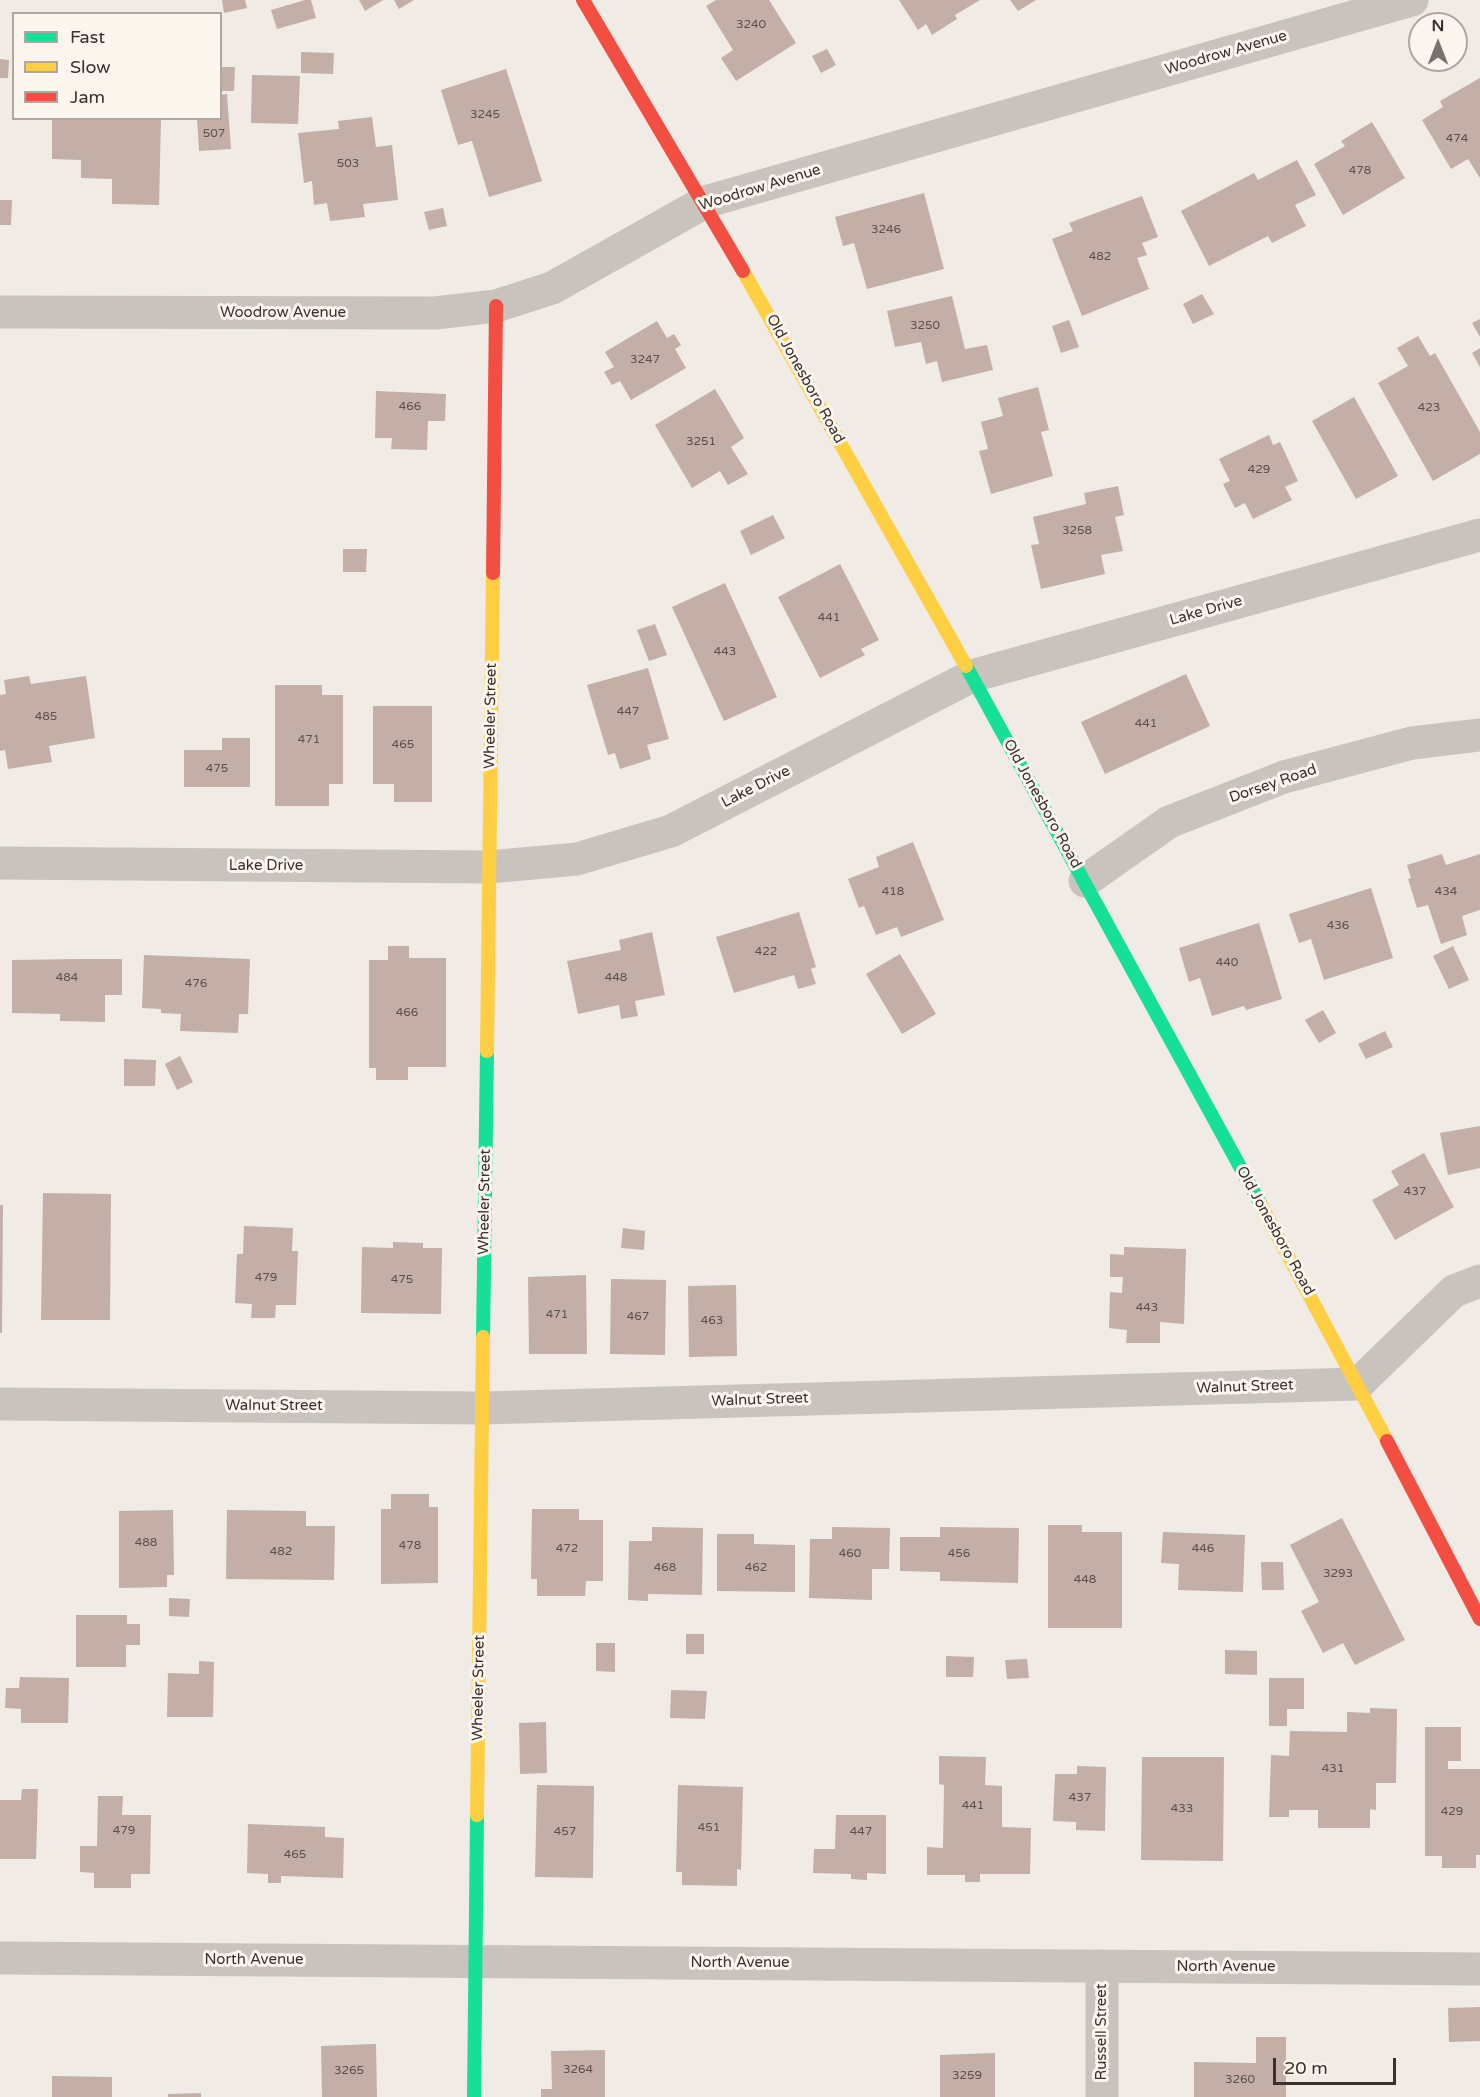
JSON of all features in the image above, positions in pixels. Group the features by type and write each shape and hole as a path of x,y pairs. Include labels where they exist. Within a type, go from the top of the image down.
{"street":[{"name":"Old Jonesboro Road","path":"583,0 705,202 972,676 1358,1383 1480,1619"},
{"name":"Woodrow Avenue","path":"0,312 435,313 496,306 552,288 705,202 1412,0"},
{"name":"Wheeler Street","path":"474,2097 496,306"},
{"name":"Lake Drive","path":"0,864 489,867 577,859 671,831 972,676 1480,535"},
{"name":"Dorsey Road","path":"1085,881 1169,822 1284,777 1412,743 1480,735"},
{"path":"1358,1383 1454,1291 1480,1281"},
{"name":"Walnut Street","path":"0,1404 483,1408 1358,1383"},
{"name":"North Avenue","path":"0,1958 1480,1969"},
{"name":"Russell Street","path":"1102,1966 1102,2097"}],"building":[{"path":"222,0 245,0 247,8 224,13"},
{"path":"311,0 316,18 277,29 271,10"},
{"path":"359,0 383,0 365,11"},
{"path":"394,0 414,0 399,9"},
{"path":"716,0 769,0 796,43 736,81 721,58 733,50 706,6"},
{"path":"899,0 980,0 955,15 957,19 932,35 926,24 918,30"},
{"path":"1010,0 1036,0 1018,11"},
{"path":"827,49 836,65 821,73 812,56"},
{"path":"301,52 334,53 333,74 301,73"},
{"path":"0,59 9,60 8,78 0,78"},
{"path":"222,67 235,67 234,91 222,91"},
{"path":"506,69 542,181 489,197 472,141 458,145 441,90"},
{"path":"252,75 300,76 298,124 251,123"},
{"path":"1480,78 1480,178 1468,159 1451,169 1422,120 1443,107 1440,101"},
{"path":"227,94 231,149 199,151 197,120 222,120 222,95"},
{"path":"372,117 376,147 392,145 398,200 363,204 365,217 330,221 327,203 314,205 312,181 304,183 298,133 339,129 338,121"},
{"path":"52,120 161,120 159,205 112,204 112,179 81,178 81,160 52,159"},
{"path":"1372,122 1405,178 1343,215 1314,164 1345,146 1341,141"},
{"path":"1297,160 1316,195 1295,205 1306,226 1272,243 1268,236 1209,266 1181,211 1254,173 1258,180"},
{"path":"924,193 944,269 867,289 854,243 843,246 835,217"},
{"path":"1142,196 1158,237 1142,243 1147,255 1137,258 1149,289 1082,316 1052,239 1073,231 1069,223"},
{"path":"0,200 12,200 11,225 0,225"},
{"path":"443,208 447,226 429,230 424,212"},
{"path":"1202,294 1214,314 1193,324 1183,304"},
{"path":"952,296 965,349 987,345 993,370 942,382 937,361 926,364 921,342 895,347 887,311"},
{"path":"1480,319 1480,337 1472,323"},
{"path":"1069,320 1079,347 1061,353 1052,326"},
{"path":"657,321 667,338 674,334 681,345 675,349 686,368 631,400 620,381 612,385 604,372 614,367 605,352"},
{"path":"1418,336 1430,356 1435,353 1480,432 1480,454 1433,481 1378,383 1408,366 1397,348"},
{"path":"1480,348 1480,367 1472,353"},
{"path":"1038,387 1049,430 1041,432 1053,476 991,494 979,451 988,449 981,422 1003,416 998,398"},
{"path":"715,389 744,438 731,447 748,474 728,485 720,471 692,488 655,425"},
{"path":"376,391 446,394 445,421 428,421 427,450 391,449 392,438 375,438"},
{"path":"1354,397 1398,476 1356,499 1312,421"},
{"path":"1269,435 1273,445 1280,442 1298,481 1285,487 1292,500 1253,519 1245,503 1235,508 1223,484 1230,481 1219,459"},
{"path":"1118,486 1124,515 1115,517 1123,551 1101,555 1105,574 1041,589 1031,545 1039,544 1033,517 1086,504 1084,493"},
{"path":"773,515 785,538 751,555 740,531"},
{"path":"343,549 367,549 366,572 343,572"},
{"path":"840,564 879,640 861,649 865,655 820,678 778,597"},
{"path":"725,583 777,697 724,721 672,607"},
{"path":"655,624 667,655 649,661 637,630"},
{"path":"648,668 669,739 647,745 651,759 620,769 615,753 608,755 587,685"},
{"path":"1186,674 1210,726 1105,774 1081,722"},
{"path":"29,676 31,684 86,676 95,738 49,746 52,762 8,769 5,750 0,751 0,695 6,694 4,680"},
{"path":"275,685 322,685 322,695 343,695 343,784 329,784 329,806 275,806"},
{"path":"373,706 432,706 432,802 394,802 394,784 373,784"},
{"path":"222,738 250,738 250,787 184,787 184,750 222,750"},
{"path":"913,842 944,920 901,937 897,927 876,935 864,906 859,908 848,879 879,867 876,857"},
{"path":"1442,854 1446,865 1480,854 1480,910 1462,916 1467,935 1441,944 1428,905 1417,908 1408,879 1411,878 1407,865"},
{"path":"1371,888 1393,958 1324,980 1311,939 1299,943 1289,914"},
{"path":"799,912 816,967 811,969 816,984 798,989 794,975 734,993 716,937"},
{"path":"1259,923 1282,999 1246,1010 1244,1006 1212,1016 1200,978 1189,982 1179,948"},
{"path":"652,932 665,995 635,1001 638,1016 621,1019 619,1005 578,1014 567,961 621,950 619,940"},
{"path":"388,946 409,946 409,958 446,958 446,1067 408,1067 408,1080 376,1080 376,1068 369,1068 369,960 388,960"},
{"path":"1453,946 1469,980 1449,989 1433,956"},
{"path":"900,954 936,1014 902,1034 866,974"},
{"path":"144,955 250,959 248,1014 239,1014 238,1033 180,1031 181,1014 161,1013 161,1009 142,1008"},
{"path":"122,959 122,995 105,995 105,1022 60,1021 60,1014 12,1013 12,960"},
{"path":"1323,1010 1336,1033 1319,1043 1305,1020"},
{"path":"1385,1031 1393,1047 1366,1059 1358,1044"},
{"path":"180,1056 193,1082 177,1090 165,1064"},
{"path":"124,1059 156,1060 155,1086 124,1086"},
{"path":"1480,1126 1480,1168 1448,1175 1440,1133"},
{"path":"1424,1153 1454,1207 1395,1240 1372,1200 1399,1185 1391,1171"},
{"path":"43,1193 111,1194 110,1320 41,1320"},
{"path":"0,1205 3,1205 2,1333 0,1333"},
{"path":"244,1226 293,1228 292,1251 298,1251 296,1305 276,1305 275,1318 251,1318 252,1304 235,1303 237,1254 243,1254"},
{"path":"623,1228 645,1231 644,1250 621,1248"},
{"path":"393,1242 423,1243 423,1248 442,1248 441,1314 361,1313 362,1247 393,1248"},
{"path":"1124,1247 1186,1249 1184,1324 1160,1322 1160,1343 1126,1343 1127,1330 1109,1328 1110,1292 1122,1293 1123,1277 1110,1277 1110,1254 1124,1255"},
{"path":"586,1275 587,1354 529,1354 528,1277"},
{"path":"611,1279 666,1280 665,1355 610,1354"},
{"path":"736,1285 737,1356 689,1357 688,1286"},
{"path":"391,1494 429,1494 429,1507 438,1507 438,1583 381,1584 381,1509 391,1509"},
{"path":"532,1509 579,1509 579,1520 603,1520 603,1581 586,1581 585,1596 537,1596 537,1579 531,1579"},
{"path":"173,1510 174,1575 167,1575 167,1587 119,1588 119,1511"},
{"path":"227,1510 306,1511 306,1526 335,1526 334,1580 226,1579"},
{"path":"1342,1518 1405,1640 1355,1665 1343,1643 1323,1653 1301,1611 1319,1602 1290,1545"},
{"path":"1048,1525 1082,1525 1082,1532 1122,1532 1122,1628 1048,1628"},
{"path":"652,1527 703,1528 702,1595 648,1594 648,1601 628,1600 629,1541 652,1541"},
{"path":"832,1527 890,1528 889,1569 872,1569 872,1600 809,1598 810,1539 832,1539"},
{"path":"940,1527 1019,1528 1018,1583 940,1581 940,1572 900,1571 900,1537 940,1537"},
{"path":"1163,1532 1245,1535 1243,1592 1178,1590 1179,1564 1161,1563"},
{"path":"717,1534 754,1534 754,1544 795,1545 795,1592 717,1591"},
{"path":"1261,1562 1283,1562 1284,1590 1262,1590"},
{"path":"169,1598 190,1599 189,1617 169,1616"},
{"path":"76,1615 127,1615 127,1624 140,1624 140,1645 126,1645 126,1667 76,1667"},
{"path":"686,1634 704,1634 704,1654 686,1654"},
{"path":"596,1643 615,1643 615,1672 596,1671"},
{"path":"1225,1650 1257,1651 1257,1675 1225,1674"},
{"path":"946,1656 974,1657 973,1677 946,1677"},
{"path":"1027,1659 1029,1678 1007,1679 1005,1660"},
{"path":"199,1661 214,1662 213,1717 167,1717 168,1673 199,1674"},
{"path":"20,1677 69,1678 68,1723 21,1723 21,1709 5,1708 6,1688 19,1688"},
{"path":"1269,1678 1304,1678 1304,1709 1287,1709 1287,1726 1269,1726"},
{"path":"671,1690 707,1691 705,1719 670,1718"},
{"path":"1370,1708 1397,1709 1396,1783 1376,1783 1376,1810 1370,1809 1370,1828 1318,1828 1318,1810 1289,1810 1289,1817 1269,1817 1271,1755 1289,1756 1290,1731 1347,1732 1347,1712 1370,1713"},
{"path":"546,1722 547,1773 520,1774 519,1723"},
{"path":"1425,1727 1461,1727 1461,1761 1448,1761 1448,1769 1480,1769 1480,1855 1476,1855 1476,1868 1442,1868 1442,1856 1425,1856"},
{"path":"939,1756 986,1757 985,1785 1002,1786 1002,1827 1031,1828 1030,1874 980,1874 980,1882 965,1882 965,1875 927,1875 927,1847 943,1848 944,1785 939,1784"},
{"path":"1142,1757 1224,1757 1223,1861 1141,1860"},
{"path":"1077,1766 1106,1767 1105,1831 1076,1830 1076,1822 1053,1821 1055,1774 1077,1774"},
{"path":"537,1785 594,1786 593,1878 535,1877"},
{"path":"678,1785 743,1787 741,1870 737,1869 737,1886 682,1885 682,1872 676,1872"},
{"path":"22,1789 38,1789 36,1859 0,1859 0,1800 21,1800"},
{"path":"98,1796 123,1796 122,1815 151,1815 150,1874 131,1874 131,1888 94,1888 94,1873 80,1872 80,1846 97,1846"},
{"path":"836,1815 886,1815 886,1874 867,1873 867,1880 851,1879 851,1874 813,1873 814,1849 835,1849"},
{"path":"248,1824 325,1827 325,1837 344,1838 343,1878 281,1876 281,1883 268,1883 268,1874 247,1873"},
{"path":"1480,2007 1480,2041 1449,2042 1448,2008"},
{"path":"1256,2037 1286,2037 1286,2097 1194,2097 1194,2062 1256,2063"},
{"path":"376,2044 377,2097 322,2097 321,2046"},
{"path":"605,2050 605,2097 541,2097 541,2089 552,2089 551,2051"},
{"path":"995,2053 995,2097 940,2097 940,2055"},
{"path":"52,2076 112,2077 112,2097 52,2097"},
{"path":"201,2093 201,2097 168,2097 168,2094"}],"traffic: fast":[{"path":"966,666 1261,1205"},
{"path":"483,1337 487,1051"},
{"path":"474,2097 477,1815"}],"traffic: slow":[{"path":"743,271 966,666"},
{"path":"487,1051 493,573"},
{"path":"1261,1205 1387,1441"},
{"path":"477,1815 483,1337"}],"traffic: jam":[{"path":"583,0 743,271"},
{"path":"493,573 496,306"},
{"path":"1387,1441 1480,1619"}]}
